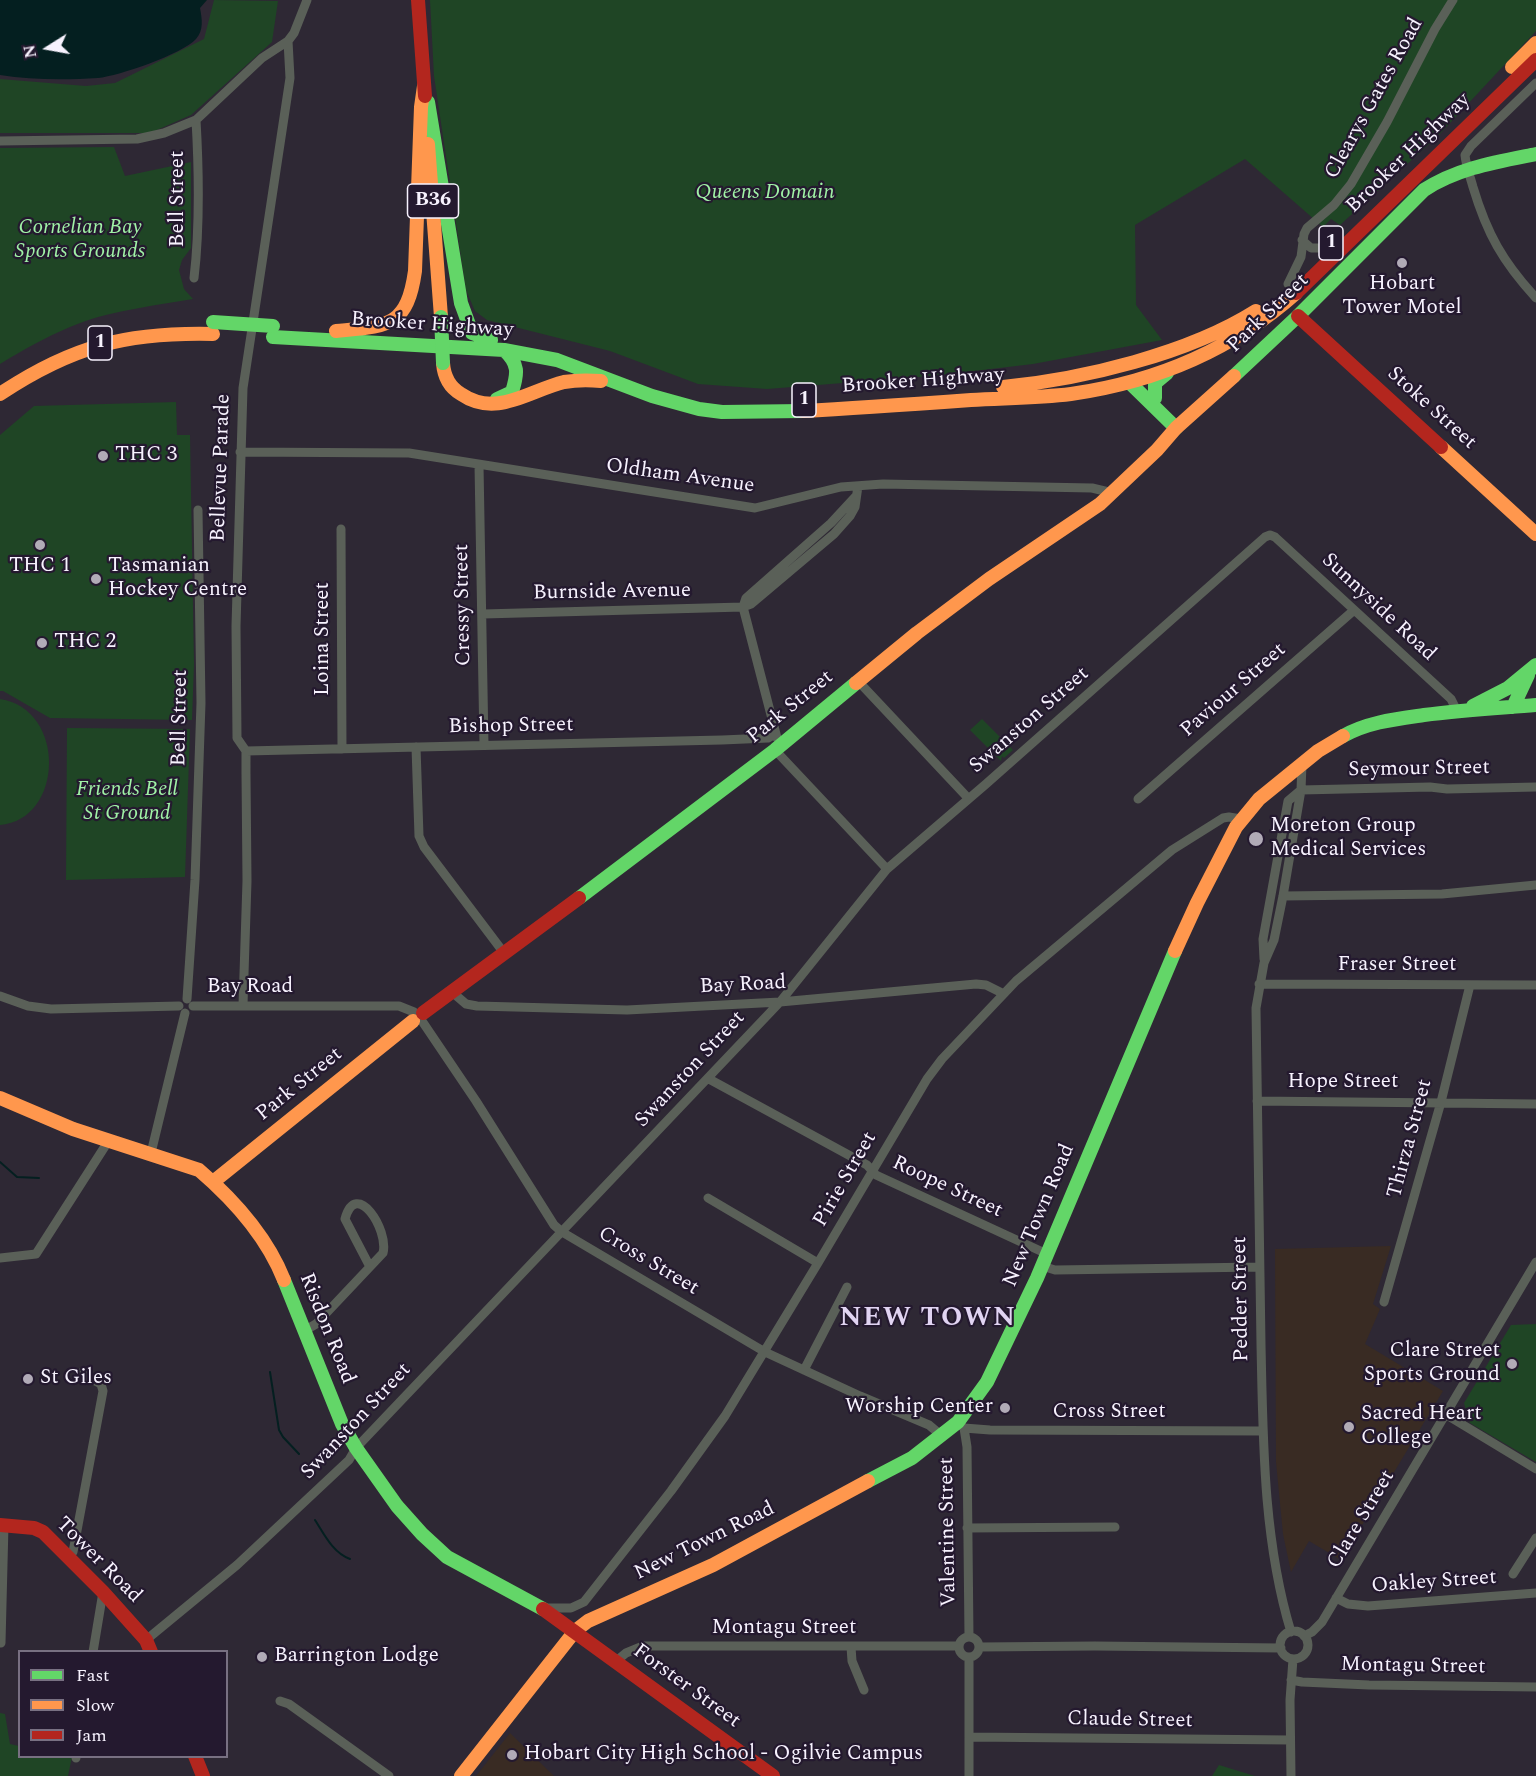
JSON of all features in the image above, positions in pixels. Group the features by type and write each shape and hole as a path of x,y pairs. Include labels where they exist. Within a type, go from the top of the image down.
{"main road":[{"name":"B36","path":"418,0 443,363"},
{"name":"Brooker Highway","path":"273,332 336,331 512,341 563,350 675,393 722,401 775,402 996,387 1083,374 1155,356 1228,328 1267,304 1437,143 1536,43"},
{"name":"Brooker Highway","path":"0,394 45,365 72,352 129,337 213,328 504,350 557,360 637,391 699,409 751,414 1068,394 1130,383 1168,372 1226,344 1278,309 1536,60"},
{"path":"336,331 372,328 384,324 404,313 410,302 415,271 421,107 424,86"},
{"path":"424,86 444,190 461,303 472,333 491,340"},
{"name":"Park Street","path":"213,1182 418,1017 989,579 1086,514 1113,492 1157,450 1176,428 1298,316 1424,190 1467,164 1536,154"},
{"name":"Stoke Street","path":"1298,316 1536,534"},
{"name":"1","path":"0,380 43,354 75,340 106,331 163,322 213,328"},
{"path":"443,363 455,382 466,392 482,399 497,399 512,392 517,376 514,359 504,350"},
{"path":"443,363 445,378 458,393 474,403 488,405 509,402 563,381 579,379 595,380 629,391 637,391"},
{"path":"1083,374 1096,375 1131,370 1146,379 1164,415"},
{"path":"1155,398 1155,383 1168,372"},
{"path":"1130,383 1176,428"},
{"path":"1461,710 1508,688 1532,669"},
{"path":"1532,669 1530,692 1536,703"},
{"path":"1513,707 1532,669"},
{"name":"New Town Road","path":"461,1776 575,1631 601,1614 713,1565 912,1458 961,1425 987,1382 1045,1260 1167,969 1223,851 1241,819 1266,793 1302,764 1347,734 1368,725 1461,710 1513,707 1536,703"},
{"name":"Risdon Road","path":"0,1098 73,1129 199,1170 213,1182 248,1220 264,1242 282,1275 342,1424 397,1506 447,1557 541,1608 575,1631"},
{"name":"Tower Road","path":"2,1525 34,1528 43,1532 106,1595 145,1640"},
{"name":"Forster Street","path":"575,1631 773,1776"},
{"path":"196,1758 203,1776"}],"street":[{"path":"0,141 137,139 164,133 196,120 262,58 288,41 294,33 307,0"},
{"name":"Clearys Gates Road","path":"1288,284 1301,257 1302,240 1307,228 1334,205 1351,184 1453,0"},
{"name":"Bellevue Parade","path":"243,1005 247,881 246,752 237,738 236,626 240,452 243,388 290,78 288,41"},
{"path":"1536,83 1466,152 1467,164 1493,241 1504,261 1536,298"},
{"name":"Bell Street","path":"194,278 197,254 196,120"},
{"path":"1302,240 1311,248 1326,248"},
{"name":"Oldham Avenue","path":"240,452 409,453 755,508 841,487 857,491 883,484 1092,488 1113,492"},
{"name":"Cressy Street","path":"479,465 484,745"},
{"path":"857,491 831,523 746,598 743,607 777,742 887,869"},
{"name":"Bell Street","path":"190,1003 201,713 198,510"},
{"name":"Loina Street","path":"341,529 342,749"},
{"name":"Sunnyside Road","path":"1270,535 1275,537 1461,710"},
{"name":"Swanston Street","path":"145,1640 237,1565 349,1460 356,1448 780,1002 887,869 1270,535"},
{"name":"Burnside Avenue","path":"483,614 743,607"},
{"name":"Paviour Street","path":"1138,799 1353,610"},
{"path":"858,681 968,798"},
{"name":"Bishop Street","path":"246,752 768,738 777,742"},
{"path":"416,747 419,836 424,847 504,953"},
{"name":"Pedder Street","path":"1290,1632 1283,1606 1271,1532 1263,1431 1256,1008 1264,963 1274,940 1283,896 1301,790 1302,764"},
{"name":"Seymour Street","path":"1301,790 1536,787"},
{"name":"Pedder Street","path":"1264,963 1263,939 1288,801 1301,790"},
{"name":"Pirie Street","path":"541,1608 571,1608 584,1602 671,1491 725,1416 927,1079 942,1059 1002,993 1172,850 1222,818 1241,819"},
{"path":"1283,896 1442,894 1536,885"},
{"name":"Bay Road","path":"452,992 466,1005 627,1010 780,1002 976,984 996,988 1002,993"},
{"name":"Fraser Street","path":"1259,984 1536,985"},
{"name":"Thirza Street","path":"1384,1302 1441,1102 1470,985"},
{"name":"Bay Road","path":"0,996 28,1006 51,1009 182,1009"},
{"path":"151,1153 182,1009 181,1001 190,1003"},
{"name":"Bay Road","path":"190,1003 399,1006 418,1017"},
{"name":"Cross Street","path":"418,1017 476,1101 554,1225 562,1232 765,1352 929,1425 942,1436"},
{"name":"Roope Street","path":"709,1079 867,1165 872,1171 1045,1260 1055,1270 1259,1267"},
{"name":"Hope Street","path":"1257,1101 1536,1104"},
{"path":"0,1258 36,1254 109,1140"},
{"path":"708,1198 818,1263"},
{"path":"304,1331 316,1324 369,1265 383,1253 385,1246 383,1237 373,1214 367,1206 359,1204 351,1206 345,1219 369,1265"},
{"name":"Clare Street","path":"1304,1636 1322,1622 1536,1262"},
{"path":"804,1370 848,1287"},
{"path":"69,1557 73,1552 103,1391 101,1384 80,1373"},
{"path":"1445,1414 1536,1469"},
{"name":"Cross Street","path":"961,1425 990,1430 1263,1431"},
{"name":"Valentine Street","path":"961,1425 967,1447 969,1637"},
{"path":"1,1643 2,1525"},
{"path":"967,1528 1115,1527"},
{"path":"1513,1574 1536,1538"},
{"name":"Oakley Street","path":"1336,1598 1348,1604 1368,1606 1536,1593"},
{"path":"93,1650 106,1595"},
{"path":"1290,1632 1298,1632 1308,1643 1307,1652 1301,1658 1293,1659 1285,1656 1281,1648 1282,1640 1290,1632"},
{"path":"969,1637 977,1641 979,1647 975,1655 969,1657 961,1654 958,1646 961,1641 969,1637"},
{"name":"Montagu Street","path":"615,1662 626,1653 643,1646 958,1646"},
{"path":"852,1647 852,1661 864,1690"},
{"path":"979,1647 1281,1648"},
{"path":"969,1657 969,1776"},
{"path":"1291,1776 1290,1680 1293,1659"},
{"name":"Montagu Street","path":"1290,1680 1369,1685 1536,1687"},
{"path":"280,1701 289,1704 389,1776"},
{"name":"Claude Street","path":"969,1737 1290,1740"}],"shaded area":[{"path":"0,0 207,0 200,8 202,24 199,36 178,51 135,69 108,76 61,79 0,75"},
{"name":"Sacred Heart College","path":"1391,1246 1373,1304 1380,1309 1365,1344 1443,1391 1341,1560 1309,1541 1291,1572 1283,1534 1276,1462 1275,1249"},
{"name":"Hobart City High School - Ogilvie Campus","path":"510,1733 554,1776 476,1776"}],"green space":[{"path":"214,0 278,1 272,42 191,115 150,133 0,133 0,79 86,86 115,83 204,39"},
{"name":"Queens Domain","path":"430,0 1536,0 1536,31 1437,137 1340,225 1331,219 1323,227 1245,159 1135,225 1136,305 1162,340 1033,364 932,376 767,389 698,384 610,351 487,320 475,311 466,290 434,76"},
{"name":"Cornelian Bay Sports Grounds","path":"114,147 125,176 191,162 191,248 182,260 179,270 184,289 193,299 84,321 43,339 0,364 0,148"},
{"name":"Tasmanian Hockey Centre","path":"176,402 177,435 190,435 194,664 192,720 50,718 0,691 0,435 34,406"},
{"path":"0,699 22,707 37,722 46,742 49,764 46,786 36,805 21,819 0,825"},
{"path":"982,719 1013,750 1004,758 1002,756 1001,761 970,730"},
{"name":"Friends Bell St Ground","path":"67,728 190,729 185,877 66,880"},
{"name":"Clare Street Sports Ground","path":"1536,1324 1536,1462 1470,1423 1464,1403 1511,1325"},
{"path":"0,1713 5,1714 10,1744 18,1746 18,1758 72,1758 68,1776 0,1776"},
{"path":"1219,1765 1255,1776 1212,1776"}],"waterway":[{"path":"0,1162 17,1177 39,1178"},
{"path":"270,1372 279,1430 299,1454"},
{"path":"315,1520 334,1548 350,1559"}],"traffic: fast":[{"path":"428,102 461,303 472,333 491,340"},
{"path":"1234,376 1298,316 1424,190 1464,171 1536,154"},
{"path":"441,317 443,363"},
{"path":"213,322 273,326"},
{"path":"273,337 504,350 557,360 652,396 699,409 722,412 803,411"},
{"path":"497,399 512,392 515,379 515,364 504,350"},
{"path":"1155,398 1155,383 1167,373"},
{"path":"1130,383 1176,428"},
{"path":"1473,706 1508,688 1536,665"},
{"path":"1513,707 1528,675"},
{"path":"579,898 775,750 856,683"},
{"path":"1343,736 1372,724 1403,718 1536,705"},
{"path":"868,1481 912,1458 958,1422 987,1382 1037,1278 1175,951"},
{"path":"284,1280 342,1424 397,1506 447,1557 543,1609"}],"traffic: slow":[{"path":"1512,67 1536,43"},
{"path":"336,331 381,325 400,314 406,304 415,271 421,107 424,86"},
{"path":"428,144 441,317"},
{"path":"803,411 1046,396 1102,389 1162,372 1219,347 1246,331 1296,293"},
{"path":"1003,387 1067,378 1134,362 1199,340 1256,311"},
{"path":"0,394 52,364 101,345 154,336 213,334"},
{"path":"443,363 446,377 453,388 474,401 487,404 512,400 564,382 601,381"},
{"path":"856,683 917,633 989,579 1100,504 1157,450 1176,428 1234,376"},
{"path":"1441,447 1536,534"},
{"path":"1175,951 1236,827 1259,799 1318,751 1343,736"},
{"path":"213,1182 413,1021"},
{"path":"0,1098 73,1129 199,1170 225,1194 259,1234 284,1280"},
{"path":"461,1776 575,1631 588,1621 713,1565 868,1481"}],"traffic: jam":[{"path":"418,0 425,96"},
{"path":"1296,293 1536,60"},
{"path":"1298,316 1441,447"},
{"path":"423,1013 579,898"},
{"path":"0,1525 34,1528 43,1532 103,1592 146,1640 150,1650"},
{"path":"543,1609 773,1776"},
{"path":"196,1758 203,1776"}],"place":[{"name":"Hobart Tower Motel","path":"1402,263"},
{"name":"THC 3","path":"103,456"},
{"name":"THC 1","path":"40,545"},
{"name":"Tasmanian Hockey Centre","path":"96,579"},
{"name":"THC 2","path":"42,643"},
{"name":"Moreton Group Medical Services","path":"1256,839"},
{"name":"Clare Street Sports Ground","path":"1512,1364"},
{"name":"St Giles","path":"28,1379"},
{"name":"Worship Center","path":"1005,1408"},
{"name":"Sacred Heart College","path":"1349,1427"},
{"name":"Barrington Lodge","path":"262,1657"},
{"name":"Hobart City High School - Ogilvie Campus","path":"512,1755"}],"district":[{"name":"NEW TOWN","path":"928,1320"}]}
